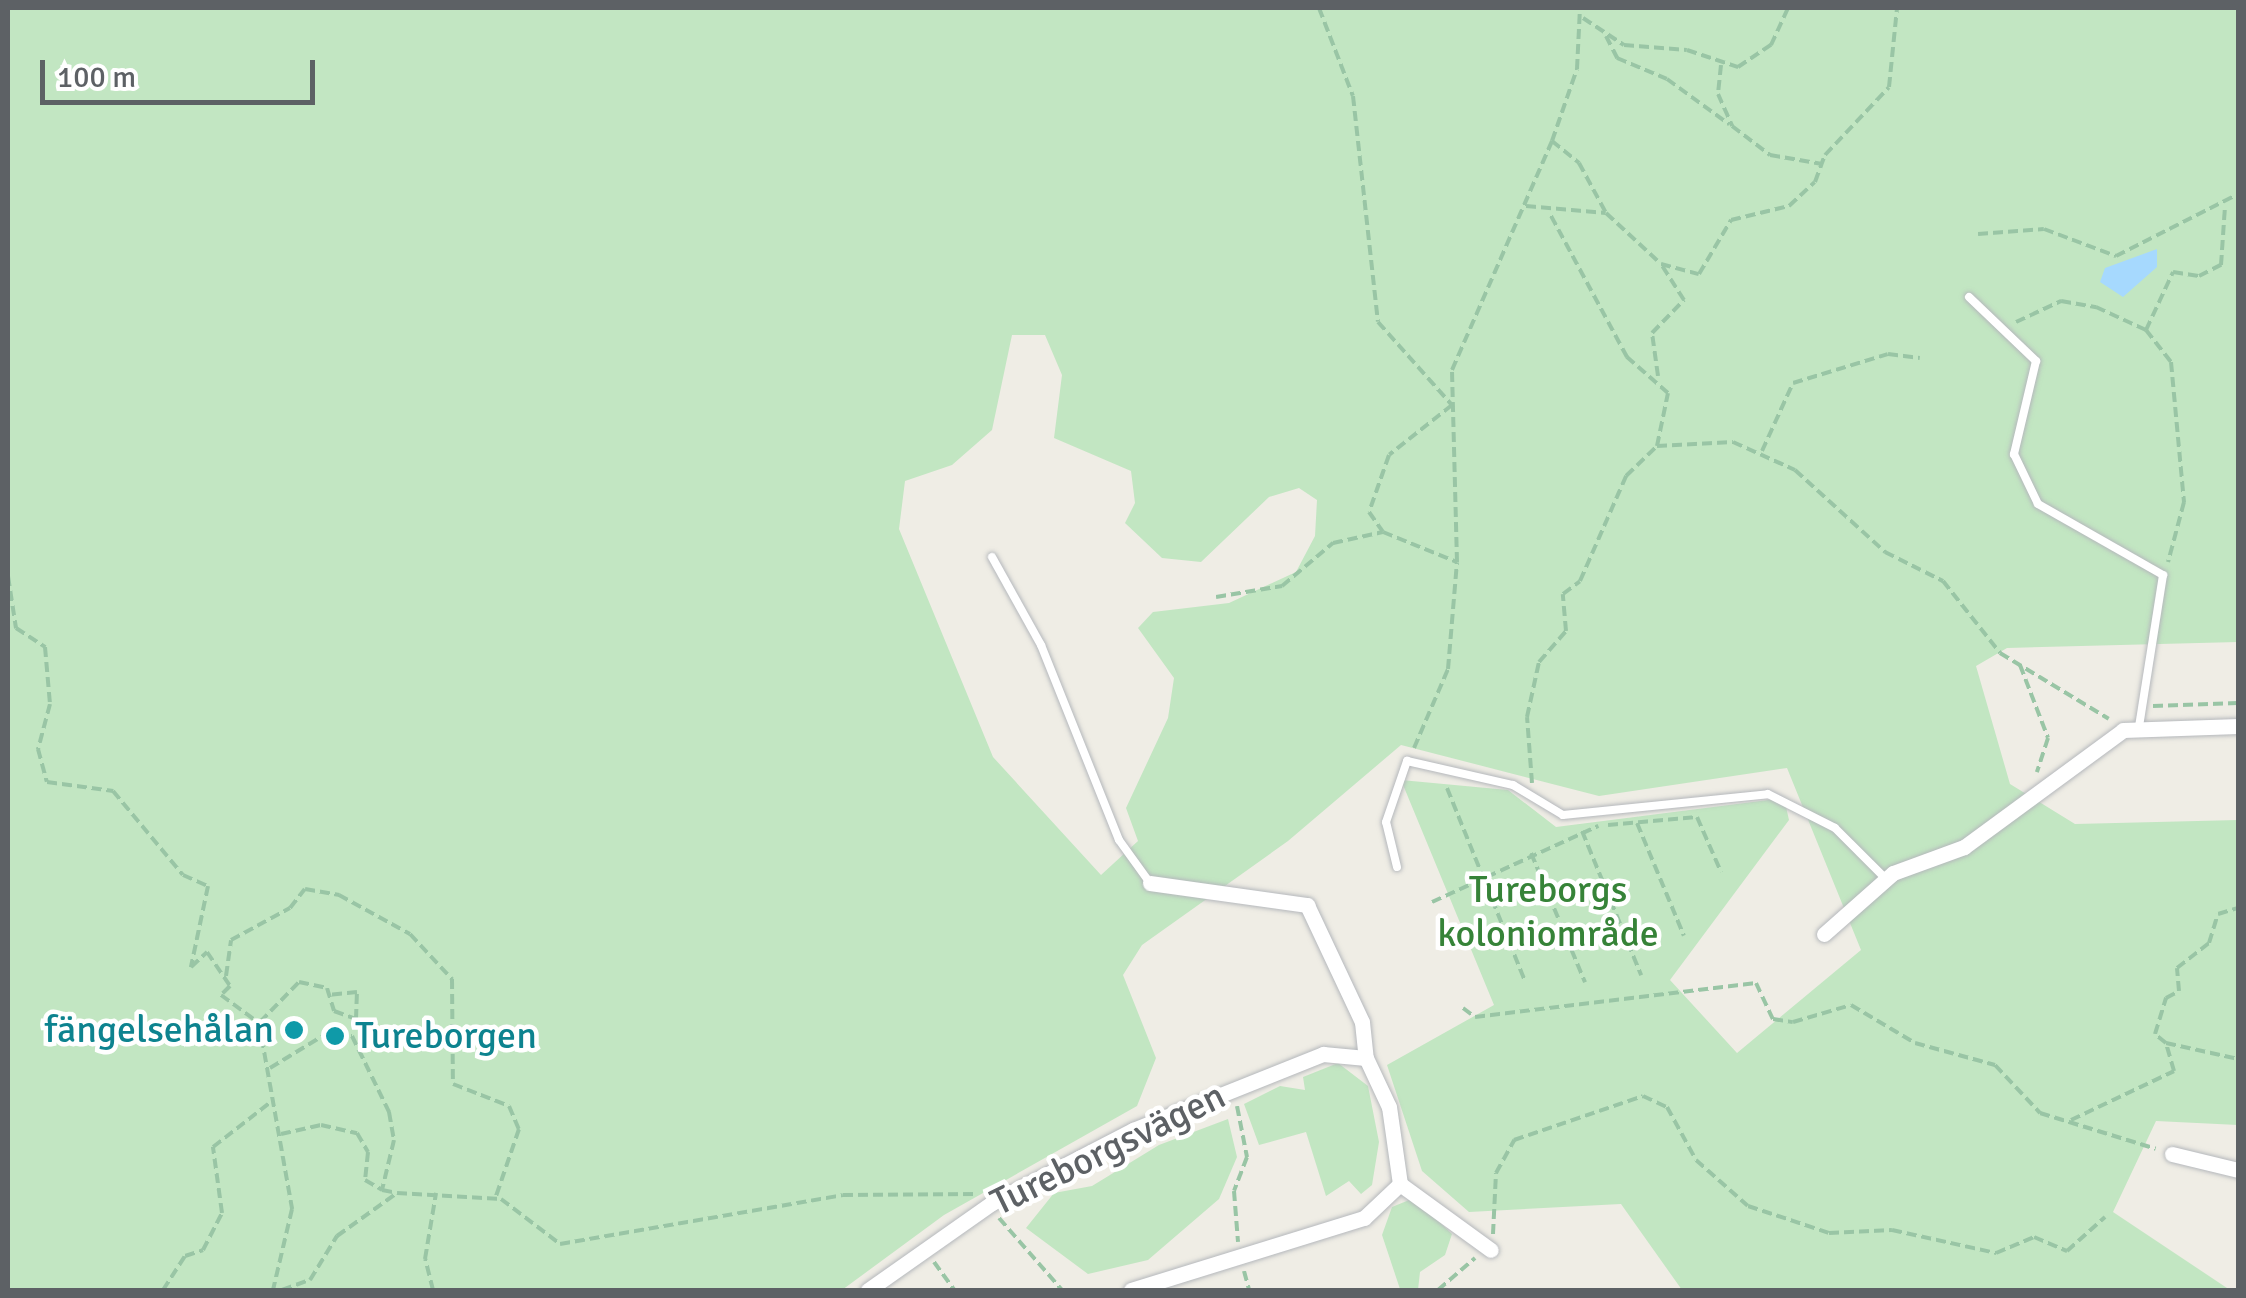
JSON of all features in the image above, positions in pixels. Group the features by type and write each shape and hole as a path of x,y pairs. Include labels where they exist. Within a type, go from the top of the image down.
{"street":[{"path":"1824,934 1886,879 1964,847 2044,784 2118,733 2139,726 2238,726"},
{"path":"1150,884 1306,905 1362,1022 1366,1058 1389,1107 1400,1184 1492,1250"},
{"name":"Tureborgsvägen","path":"868,1290 996,1210 1259,1078 1322,1054 1366,1058"},
{"path":"2172,1154 2238,1170"},
{"path":"1131,1290 1240,1253 1364,1218 1400,1184"}],"lane":[{"path":"1969,297 2008,326 2036,361 2014,434 2028,490 2048,516 2127,548 2163,575 2135,706 2139,726"},
{"path":"992,556 1041,645 1119,840 1150,884"},
{"path":"1397,868 1386,822 1407,761 1512,785 1563,815 1768,794 1835,828 1886,879"}],"path":[{"path":"1319,8 1353,96 1378,322 1452,405"},
{"path":"1407,761 1448,669 1456,562 1452,370 1552,141 1577,69 1583,18 1580,8"},
{"path":"1606,36 1738,67 1771,45 1788,8"},
{"path":"1661,264 1699,274 1730,220 1789,206 1889,87 1897,8"},
{"path":"1583,18 1606,36 1618,58 1667,79 1770,154 1822,164"},
{"path":"1722,64 1718,94 1732,126"},
{"path":"1552,141 1579,163 1606,213 1661,264 1684,300 1652,333 1658,378"},
{"path":"1978,234 2044,229 2116,256 2196,212 2225,206 2238,194"},
{"path":"1525,206 1550,214 1606,213"},
{"path":"2146,330 2174,272 2199,276 2221,266 2225,206"},
{"path":"1538,795 1526,739 1539,662 1566,631 1562,594 1580,580 1626,476 1658,446 1668,393 1658,378 1627,358 1550,214"},
{"path":"2008,326 2061,301 2146,330 2171,362 2184,429 2180,534 2163,575"},
{"path":"1762,451 1794,382 1888,354 1920,358"},
{"path":"1452,405 1389,455 1369,512 1383,532 1456,562"},
{"path":"1658,446 1733,442 1762,451 1885,552 1943,581 1982,634 2118,733"},
{"path":"1216,596 1282,586 1333,543 1383,532"},
{"path":"8,576 16,628 45,646 50,704 38,749 46,782 114,791 182,875 208,886 191,967 206,952 226,976"},
{"path":"2020,665 2048,738 2036,770 2044,784"},
{"path":"2135,706 2238,704"},
{"path":"1447,788 1524,980"},
{"path":"1432,902 1481,874 1582,831 1638,823 1697,817 1721,872"},
{"path":"1638,823 1684,936"},
{"path":"1582,831 1641,975"},
{"path":"1532,853 1585,982"},
{"path":"273,1290 292,1209 272,1101 270,1068 259,1023 221,995 231,940 290,908 305,889 322,888 410,934 452,979 452,1084 510,1106 520,1129 495,1199"},
{"path":"2238,908 2218,914 2209,944 2177,968 2178,991 2155,1034 2166,1044 2238,1059"},
{"path":"259,1023 299,982 330,996 356,992 356,1019 341,1018 330,996"},
{"path":"1463,1008 1475,1016 1756,983 1773,1019 1793,1022 1850,1004 1915,1043 1995,1065 2040,1113 2172,1154"},
{"path":"270,1068 322,1037 352,1036 392,1126 382,1190"},
{"path":"2070,1120 2174,1071 2166,1044"},
{"path":"1240,1253 1234,1191 1247,1157 1234,1101 1249,1094"},
{"path":"1438,1290 1492,1250 1496,1173 1514,1140 1643,1096 1667,1108 1696,1160 1748,1206 1828,1233 1892,1230 1996,1253 2034,1238 2067,1251 2105,1217"},
{"path":"163,1290 186,1256 203,1250 222,1213 212,1148 272,1101"},
{"path":"281,1134 321,1125 356,1133 368,1152 365,1180 382,1190 495,1199 560,1244 843,1195 938,1189 996,1210 1012,1210"},
{"path":"434,1290 425,1259 436,1192"},
{"path":"282,1290 310,1280 337,1236 397,1193"},
{"path":"984,1226 996,1210"},
{"path":"996,1210 1062,1290"},
{"path":"944,1252 929,1262 954,1290"}],"green space":[{"name":"Tureborgs koloniområde","path":"8,8 2238,8 2238,642 2007,648 1976,666 2010,784 2075,824 2238,820 2238,1125 2156,1121 2113,1212 2230,1290 1682,1290 1621,1204 1469,1212 1422,1171 1387,1065 1494,1005 1401,780 1508,790 1556,827 1784,798 1789,820 1670,980 1737,1053 1861,950 1787,768 1599,796 1401,745 1288,841 1142,945 1123,975 1156,1058 1137,1106 944,1215 842,1290 8,1290","holes":["1012,335 1045,335 1062,375 1054,438 1131,471 1135,503 1125,523 1162,558 1201,562 1269,497 1299,488 1317,500 1315,536 1296,572 1229,603 1153,612 1138,628 1174,678 1168,718 1126,808 1138,841 1101,875 993,757 899,529 905,481 952,465 992,430"]},
{"path":"1338,1063 1368,1086 1379,1142 1372,1185 1361,1194 1349,1181 1326,1196 1306,1132 1259,1145 1244,1104 1280,1086 1305,1090 1303,1077"},
{"path":"1228,1119 1237,1157 1219,1199 1148,1260 1088,1274 1026,1228 1054,1193 1092,1186 1159,1145"},
{"path":"1414,1198 1452,1234 1445,1255 1420,1272 1418,1290 1400,1289 1382,1235 1392,1207"}],"water":[{"path":"2157,249 2157,267 2123,297 2100,282 2105,268"}],"place":[{"name":"fängelsehålan","path":"294,1030"},
{"name":"Tureborgen","path":"335,1036"}]}
